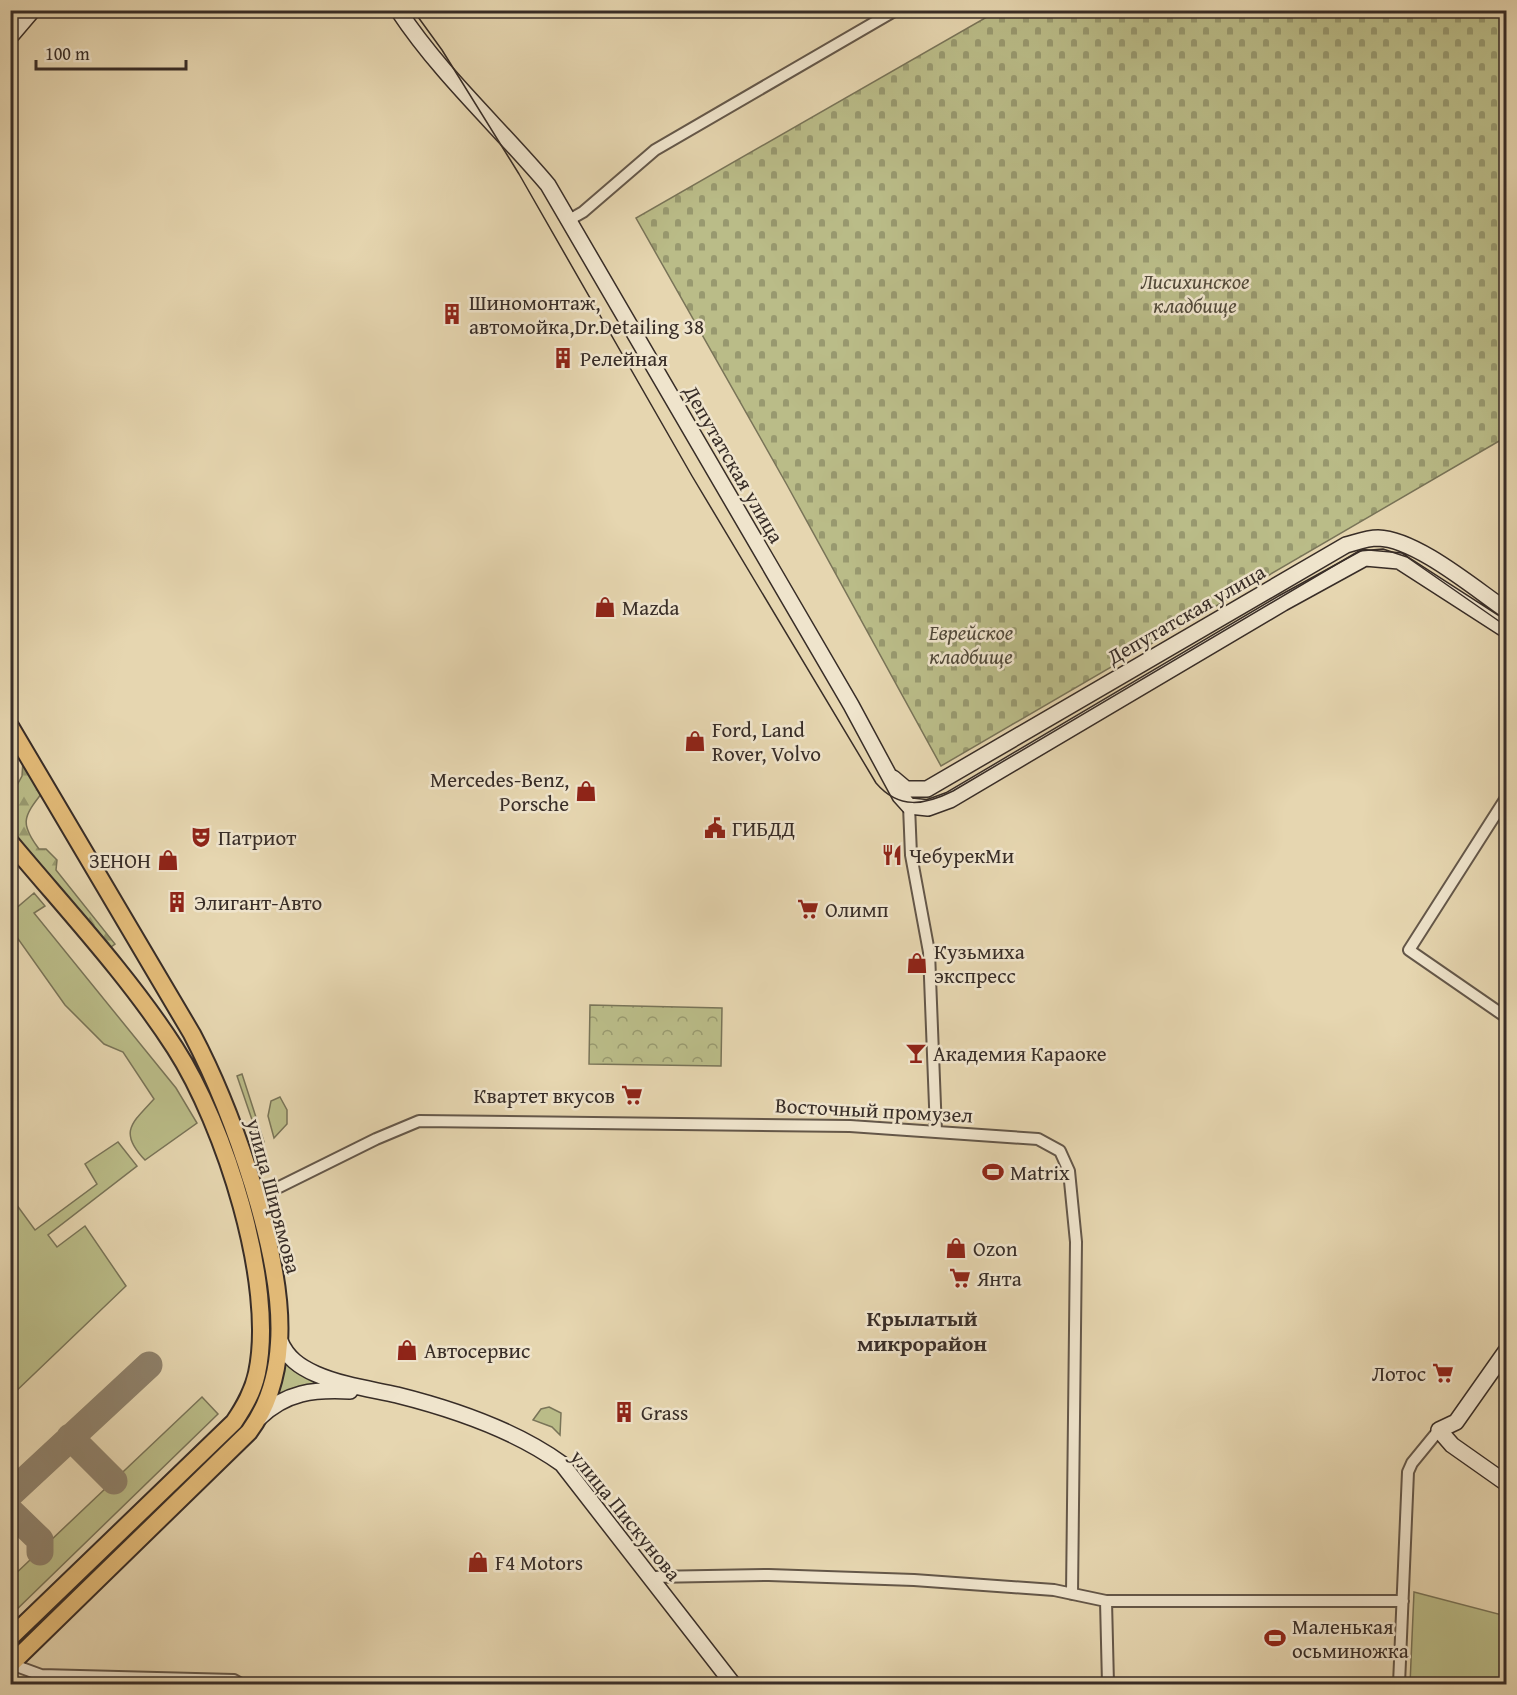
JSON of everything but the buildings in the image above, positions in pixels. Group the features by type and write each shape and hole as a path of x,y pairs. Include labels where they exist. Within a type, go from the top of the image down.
{"main road":[{"path":"10,37 33,10"},
{"name":"Депутатская улица","path":"398,10 450,78 517,147 548,185 893,780 906,789 927,789 1346,545 1362,540 1377,538 1406,544 1506,610"},
{"name":"Депутатская улица","path":"909,806 928,808 950,800 1283,603 1365,558 1399,561 1506,630"},
{"name":"улица Ширямова","path":"10,726 201,1051 224,1101 255,1198 276,1283 280,1341 271,1390 257,1421 224,1458 11,1664"},
{"path":"893,780 909,806"},
{"name":"улица Ширямова","path":"10,842 155,1020 189,1072 206,1106 225,1158 255,1263 261,1324 258,1365 251,1394 234,1422 10,1638"},
{"name":"улица Пискунова","path":"280,1341 290,1358 318,1375 420,1401 501,1430 544,1451 562,1464 733,1684"},
{"path":"1506,1351 1456,1422 1439,1430 1452,1445 1506,1483"},
{"name":"улица Пискунова","path":"257,1421 284,1398 320,1390 351,1391 420,1401"}],"street":[{"path":"569,220 655,150 896,10"},
{"path":"1506,798 1409,950 1506,1017"},
{"path":"909,806 911,855 929,952 936,1131"},
{"name":"Восточный промузел","path":"255,1198 376,1139 419,1121 750,1124 936,1131 1038,1139 1060,1151 1069,1171 1076,1242 1072,1594"},
{"path":"1399,1684 1408,1472 1412,1463 1439,1430"},
{"path":"651,1577 769,1575 858,1578 1054,1590 1106,1601 1403,1601"},
{"path":"1106,1601 1108,1684"},
{"path":"11,1664 41,1675 234,1680 241,1684"}],"green space":[{"name":"Лисихинское кладбище","path":"999,10 1506,11 1506,437 941,766 787,485 636,218"},
{"path":"23,760 42,793 31,808 26,821 29,833 39,849 46,849 57,860 56,870 115,944 111,947 11,830 11,796 22,776"},
{"path":"34,893 45,906 34,913 176,1088 197,1123 145,1160 132,1142 131,1128 134,1121 154,1099 123,1052 104,1044 65,1005 16,936 11,918 13,911"},
{"path":"590,1005 722,1008 721,1066 589,1064"},
{"path":"242,1074 264,1142 260,1143 237,1076"},
{"path":"280,1097 287,1110 287,1124 274,1138 268,1116 271,1101"},
{"path":"118,1142 137,1166 48,1235 57,1247 85,1226 126,1286 11,1396 11,1197 35,1230 97,1184 85,1164"},
{"path":"254,1239 266,1260 271,1293 272,1349 262,1398 241,1432 11,1656 11,1645 256,1396"},
{"path":"286,1361 319,1382 278,1394 283,1362"},
{"path":"202,1397 218,1414 11,1615 11,1578"},
{"path":"549,1407 561,1413 560,1435 552,1427 533,1420 541,1409"},
{"path":"1414,1592 1506,1616 1506,1684 1410,1684"}],"taxiway":[{"path":"10,1494 149,1365"},
{"path":"70,1437 114,1481"},
{"path":"10,1511 40,1540 40,1552"}],"tram line":[{"path":"413,10 442,50 519,174 692,476 876,783 894,798 922,802 953,791 1359,551 1383,549 1407,557 1506,626"}],"place":[{"name":"Шиномонтаж, автомойка,Dr.Detailing 38","path":"452,314"},
{"name":"Релейная","path":"563,358"},
{"name":"Mazda","path":"605,607"},
{"name":"Ford, Land Rover, Volvo","path":"695,741"},
{"name":"Mercedes-Benz, Porsche","path":"586,791"},
{"name":"ГИБДД","path":"715,828"},
{"name":"Патриот","path":"201,837"},
{"name":"ЧебурекМи","path":"892,855"},
{"name":"ЗЕНОН","path":"168,860"},
{"name":"Элигант-Авто","path":"177,902"},
{"name":"Олимп","path":"808,909"},
{"name":"Кузьмиха экспресс","path":"917,963"},
{"name":"Академия Караоке","path":"916,1053"},
{"name":"Квартет вкусов","path":"632,1095"},
{"name":"Matrix","path":"993,1172"},
{"name":"Ozon","path":"956,1248"},
{"name":"Янта","path":"960,1278"},
{"name":"Автосервис","path":"407,1350"},
{"name":"Лотос","path":"1443,1373"},
{"name":"Grass","path":"624,1412"},
{"name":"F4 Motors","path":"478,1562"},
{"name":"Маленькая осьминожка","path":"1275,1638"}],"district":[{"name":"Крылатый микрорайон","path":"922,1330"}],"park label":[{"name":"Еврейское кладбище","path":"971,644"}]}
